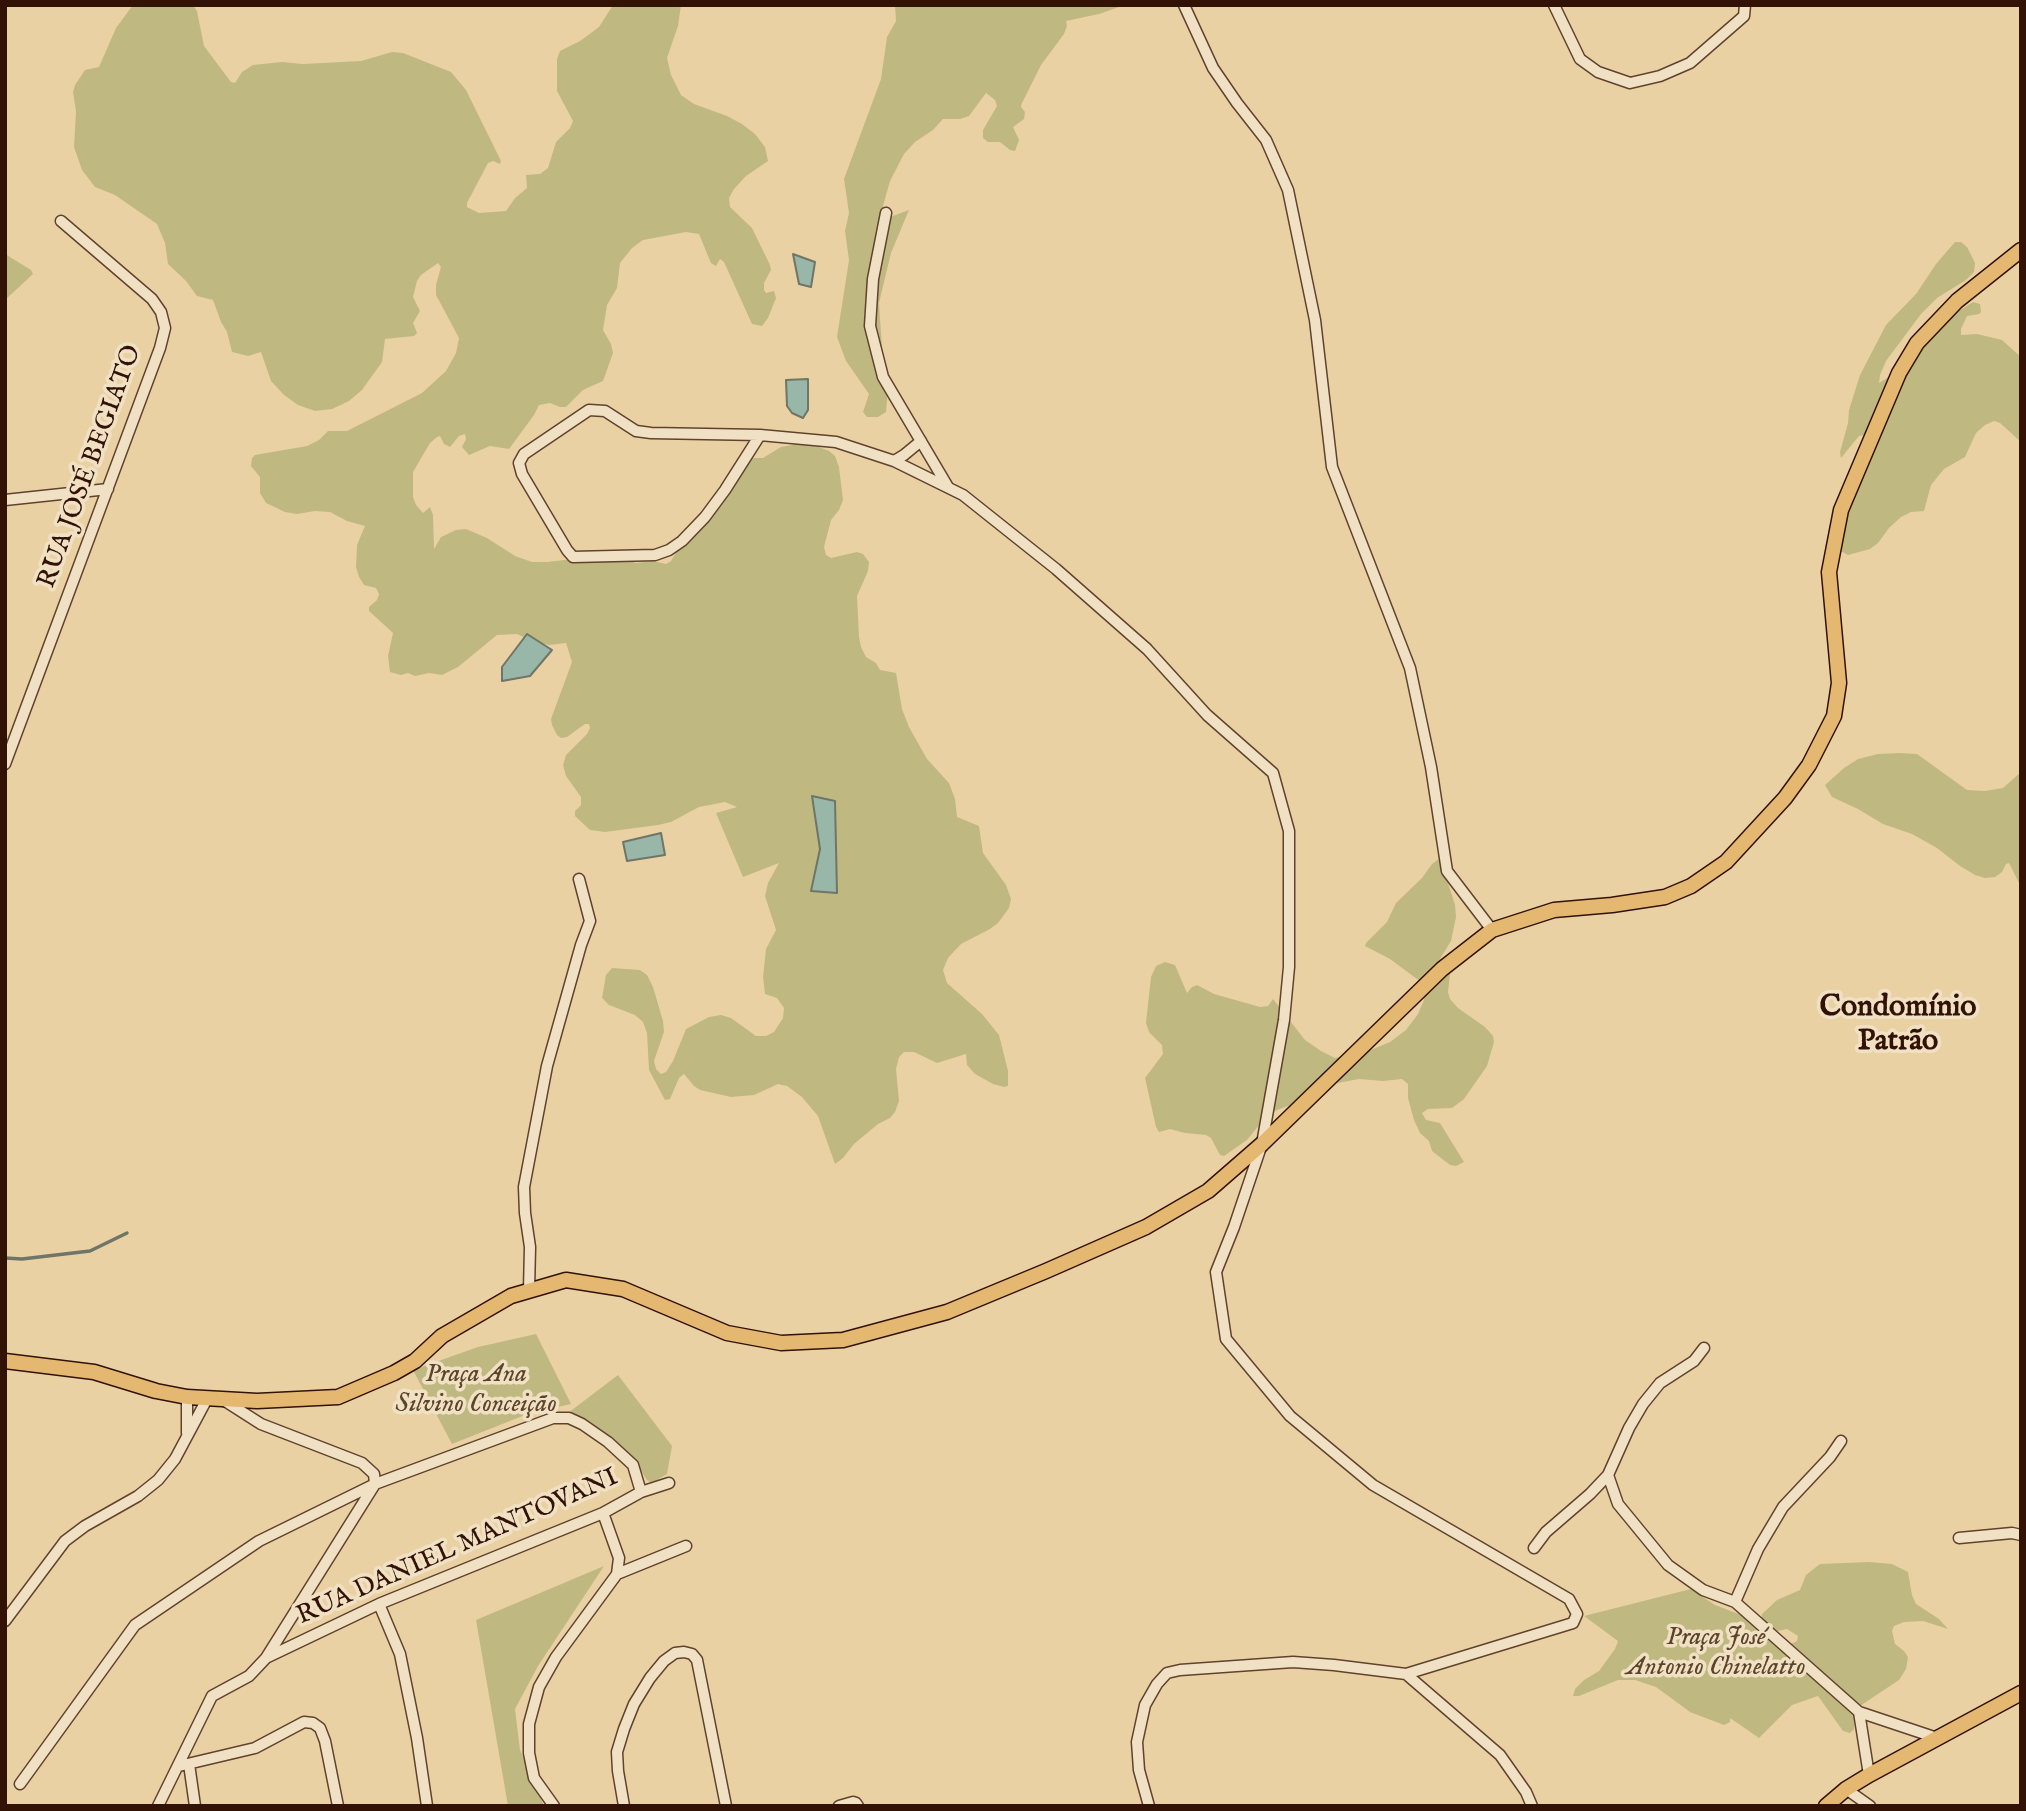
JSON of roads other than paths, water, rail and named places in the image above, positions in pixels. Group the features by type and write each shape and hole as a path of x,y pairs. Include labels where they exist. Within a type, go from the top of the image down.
{"main road":[{"path":"5,1360 94,1372 156,1391 187,1397 257,1401 338,1396 394,1373 415,1361 442,1336 511,1296 566,1280 623,1289 727,1333 781,1343 843,1340 947,1312 1146,1227 1208,1191 1262,1144 1442,969 1492,930 1554,910 1665,897 1690,886 1726,862 1785,799 1809,765 1834,716 1839,683 1829,572 1841,510 1899,373 1917,343 1957,301 2021,250"},
{"path":"1826,1806 1869,1774 2021,1693"}],"street":[{"path":"1184,5 1213,68 1266,140 1288,190 1315,320 1332,467 1410,668 1431,767 1447,871 1492,930"},
{"path":"1554,5 1580,59 1598,72 1630,83 1660,76 1690,62 1744,16 1745,5"},
{"path":"886,213 873,279 870,326 883,377 948,487"},
{"name":"RUA JOSÉ BEGIATO","path":"5,764 160,348 165,328 161,312 152,299 61,221"},
{"path":"760,435 705,517 682,541 669,550 654,555 573,557 522,474 519,463 524,454 589,410 605,411 636,431 760,435 836,442 894,461 963,495 1056,569 1147,649 1207,715 1273,773 1289,831 1289,967 1284,1020 1262,1144 1216,1272 1226,1339 1290,1416 1374,1485 1569,1599 1577,1614 1573,1623 1406,1674 1293,1662 1167,1673 1145,1705 1137,1742 1139,1770 1149,1806"},
{"path":"894,461 921,441"},
{"path":"5,500 108,489"},
{"path":"529,1290 530,1247 524,1187 547,1066 590,922 579,879"},
{"path":"1534,1548 1546,1532 1608,1475 1629,1428 1660,1383 1695,1361 1704,1348"},
{"path":"186,1440 187,1397"},
{"path":"5,1621 65,1541 85,1526 138,1496 158,1479 175,1459 207,1399"},
{"path":"158,1806 184,1765 212,1696 249,1676 266,1658 375,1484 374,1474 362,1463 261,1424 225,1401"},
{"path":"257,1401 261,1424"},
{"path":"20,1784 135,1625 259,1541 375,1484 552,1418 569,1418 608,1442 633,1465 641,1492"},
{"path":"1735,1602 1758,1549 1783,1507 1842,1441"},
{"path":"1608,1475 1618,1504 1668,1565 1703,1590 1735,1602 1859,1712 1937,1738"},
{"name":"RUA DANIEL MANTOVANI","path":"266,1658 379,1604 603,1513 641,1492 670,1483"},
{"path":"1590,1494 1618,1504"},
{"path":"554,1806 534,1778 529,1754 529,1724 539,1687 556,1657 617,1574 620,1558 603,1513"},
{"path":"1959,1538 2012,1533 2021,1535"},
{"path":"617,1574 686,1546"},
{"path":"379,1604 400,1654 427,1806"},
{"path":"625,1806 617,1752 624,1728 634,1704 650,1678 664,1661 675,1653 684,1652 692,1654 697,1660 726,1806"},
{"path":"1406,1674 1500,1755 1526,1792 1532,1806"},
{"path":"1859,1712 1869,1774"},
{"path":"184,1765 255,1748 304,1722 313,1723 320,1728 325,1741 338,1806"},
{"path":"184,1765 195,1806"},
{"path":"1846,1789 1870,1806"},
{"path":"839,1806 853,1802 858,1806"}],"waterway":[{"path":"5,1258 22,1259 90,1251 127,1233"}],"district":[{"name":"Condomínio Patrão","path":"1898,1026"}],"park label":[{"name":"Praça Ana Silvino Conceição","path":"476,1391"},
{"name":"Praça José Antonio Chinelatto","path":"1716,1654"}]}
